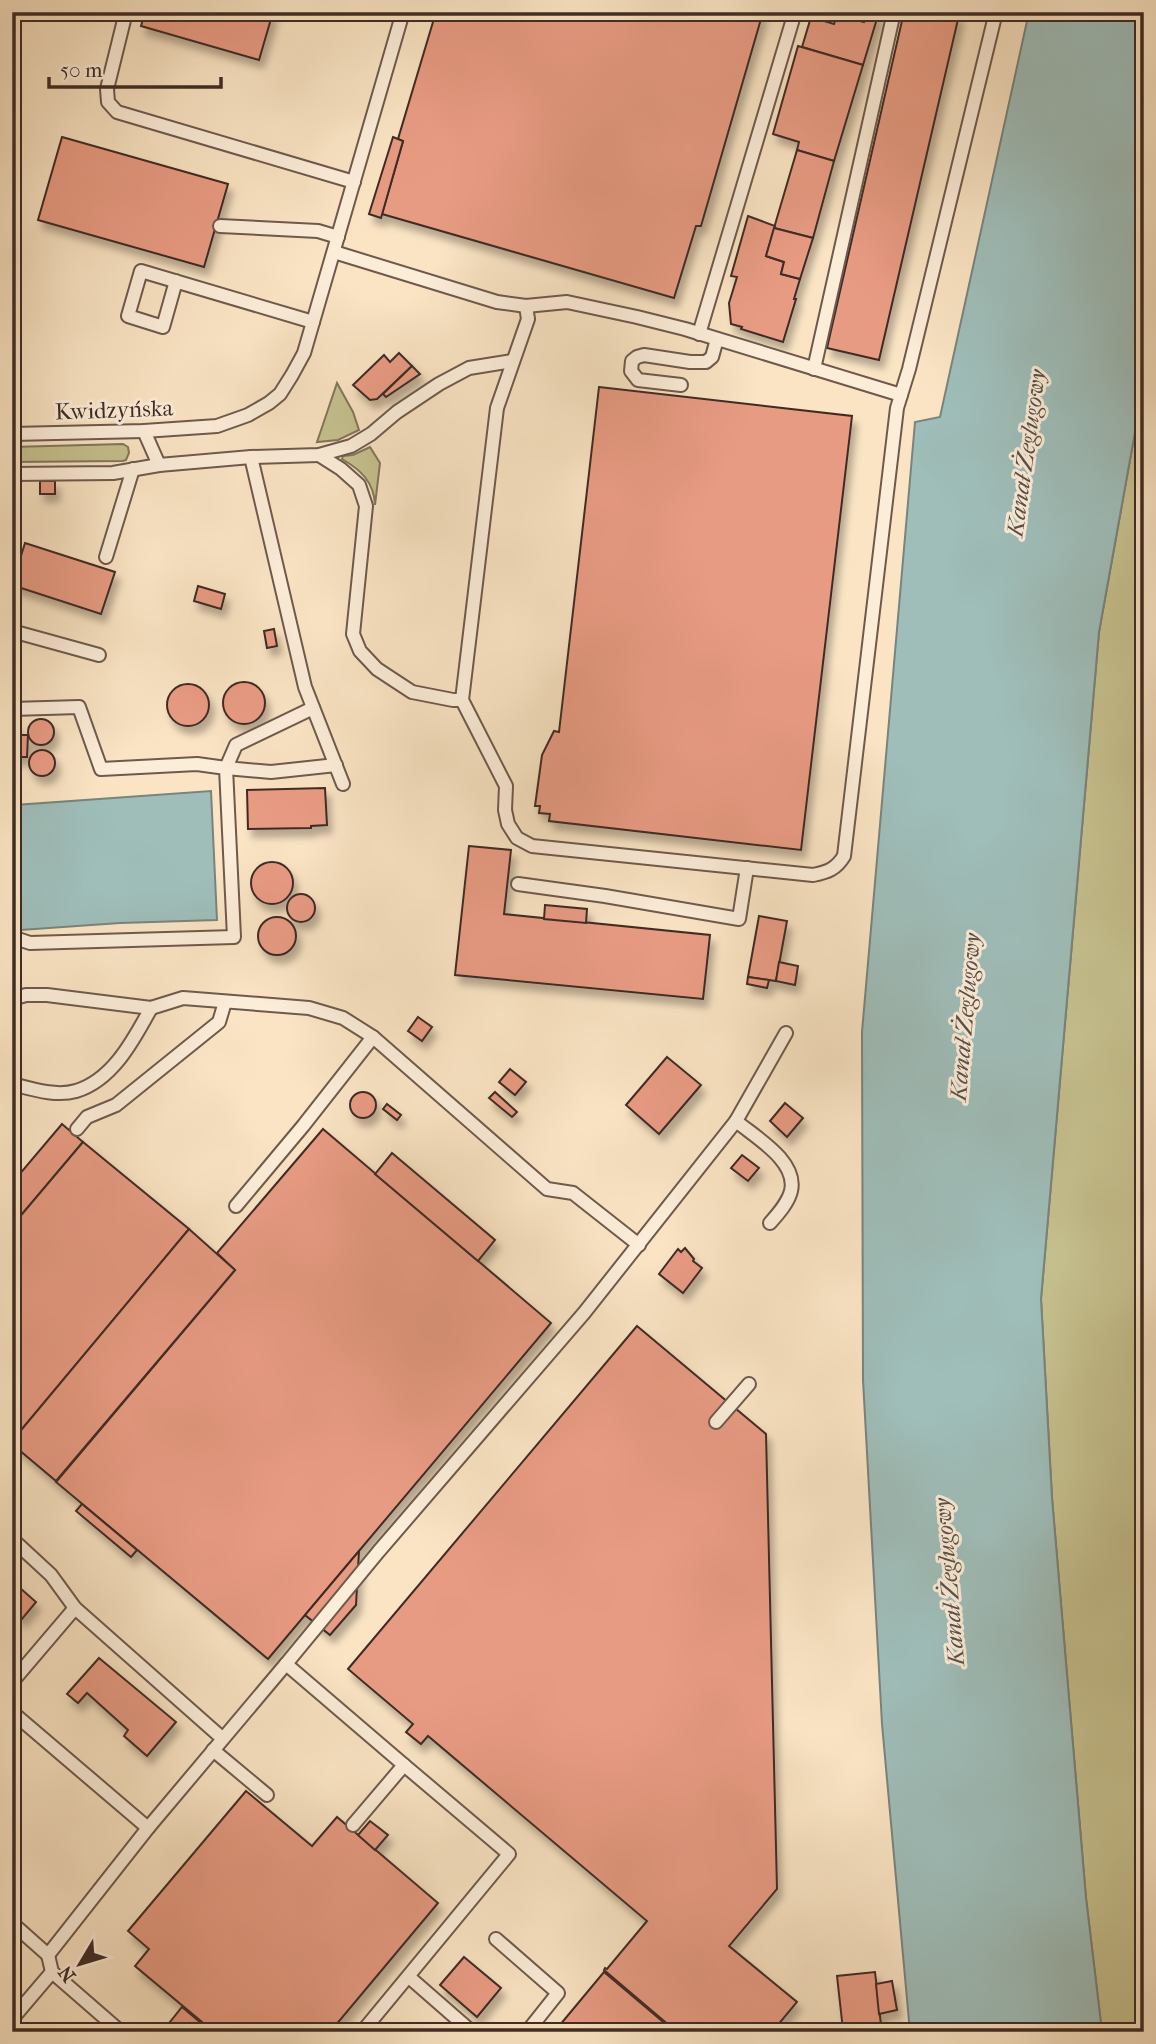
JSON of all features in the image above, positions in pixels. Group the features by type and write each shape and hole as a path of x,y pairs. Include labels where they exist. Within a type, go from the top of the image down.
{"lane":[{"path":"126,12 107,89 108,102 117,112 354,182"},
{"name":"Kwidzyńska","path":"12,434 144,431 217,426 248,415 279,394 300,360 313,321 403,12"},
{"path":"699,334 795,12"},
{"path":"814,369 894,12"},
{"path":"526,306 528,319 497,408 462,700 506,786 505,810 508,824 517,838 532,846 813,875 828,872 838,866 844,856 897,408 909,369 996,12"},
{"path":"220,226 318,231 338,237"},
{"path":"334,252 497,302 526,306 567,302 637,317 901,395"},
{"path":"176,281 163,327 128,316 141,271 176,281 313,321"},
{"path":"681,385 638,380 631,371 632,361 644,355 706,362 712,357 717,339"},
{"path":"12,474 113,472 251,457 319,455 358,443 397,412 469,368 512,361"},
{"path":"144,431 159,465"},
{"path":"319,455 359,485 366,506 353,634 360,651 377,669 412,692 462,700"},
{"path":"251,457 305,687 343,784"},
{"path":"106,557 133,469"},
{"path":"12,488 12,552"},
{"path":"12,631 99,655"},
{"path":"12,709 79,707 101,769 197,764 271,772 336,765"},
{"path":"12,937 30,943 234,937 226,768 236,746 313,708"},
{"path":"519,884 739,919 747,868"},
{"path":"12,999 26,995 47,995 151,1008 183,998 309,1008 343,1018 373,1037 547,1189 573,1193 639,1245"},
{"path":"77,1129 87,1117 116,1105 219,1022 225,1002"},
{"path":"12,1084 53,1093 76,1092 110,1070 129,1048 151,1008"},
{"path":"48,1955 212,1750 639,1245 736,1121 786,1032"},
{"path":"236,1206 373,1037"},
{"path":"736,1121 779,1156 792,1179 790,1194 770,1223"},
{"path":"716,1422 749,1384"},
{"path":"12,1539 51,1575 75,1608 222,1738"},
{"path":"12,1682 75,1608"},
{"path":"286,1664 509,1854 362,2032"},
{"path":"12,1712 148,1828"},
{"path":"212,1750 267,1795"},
{"path":"353,1825 404,1765"},
{"path":"12,1923 48,1955 52,1972 121,2032"},
{"path":"495,1940 558,1993 527,2032"},
{"path":"12,2020 52,1972"},
{"path":"409,1977 472,2032"}],"shaded area":[{"path":"1144,382 1144,2032 1102,2032 1086,1898 1052,1498 1041,1299 1099,632"},
{"path":"337,383 353,412 359,430 338,440 317,442"},
{"path":"123,444 128,447 129,453 123,461 12,462 12,447"},
{"path":"370,447 380,463 375,505 372,490 365,477 342,459 343,456 353,455"}],"water":[{"name":"Kanał Żeglugowy","path":"1029,12 1144,12 1144,382 1099,632 1041,1299 1052,1498 1086,1898 1102,2032 910,2032 882,1724 863,1380 862,1032 915,422 940,417"},
{"path":"211,791 217,920 21,930 15,805"}],"building":[{"path":"145,12 273,12 259,60 141,26"},
{"path":"436,12 763,12 701,226 696,226 674,298 382,214 403,141 398,139"},
{"path":"867,12 879,12 863,65 802,47 811,17 834,24 837,15 864,22"},
{"path":"904,12 948,12 959,15 879,360 827,348"},
{"path":"798,46 863,65 834,161 797,150 799,142 773,134"},
{"path":"62,137 228,184 204,267 38,220"},
{"path":"393,137 403,141 381,218 369,214"},
{"path":"797,150 834,161 813,238 774,228"},
{"path":"748,216 775,226 766,256 784,262 781,274 800,279 783,342 731,324 729,303 737,277 731,276"},
{"path":"774,228 813,238 800,279 781,274 784,262 766,256"},
{"path":"399,353 412,366 377,399 370,400 353,385 384,355 390,362"},
{"path":"412,366 420,374 386,397 383,394"},
{"path":"599,387 852,416 801,850 549,821 550,814 539,813 540,806 535,806 542,755 554,731 559,732"},
{"path":"40,481 55,481 55,494 40,494"},
{"path":"25,543 115,572 101,614 12,585"},
{"path":"198,586 225,594 221,609 194,601"},
{"path":"274,629 277,646 267,648 264,631"},
{"path":"244,682 259,688 265,703 259,718 244,724 229,718 223,703 229,688"},
{"path":"188,684 203,690 209,705 203,720 188,726 173,720 167,705 173,690"},
{"path":"41,719 50,723 54,732 50,741 41,745 32,741 28,732 32,723"},
{"path":"12,725 18,725 18,735 28,735 27,757 12,757"},
{"path":"42,750 51,754 55,763 51,772 42,776 33,772 29,763 33,754"},
{"path":"325,788 327,825 311,828 248,829 247,790"},
{"path":"469,846 511,850 504,914 710,935 703,999 455,975"},
{"path":"272,862 287,868 293,883 287,898 272,904 257,898 251,883 257,868"},
{"path":"301,894 311,898 315,908 311,918 301,922 291,918 287,908 291,898"},
{"path":"545,905 587,909 586,923 544,919"},
{"path":"759,916 787,921 776,981 748,977"},
{"path":"277,917 290,923 296,936 290,949 277,955 264,949 258,936 264,923"},
{"path":"779,962 798,966 795,985 776,981"},
{"path":"748,977 769,980 767,988 747,984"},
{"path":"418,1017 432,1027 422,1041 408,1031"},
{"path":"667,1057 701,1085 659,1134 626,1105"},
{"path":"510,1069 526,1082 515,1095 499,1082"},
{"path":"363,1092 372,1096 376,1105 372,1114 363,1118 354,1114 350,1105 354,1096"},
{"path":"495,1092 517,1112 512,1117 489,1098"},
{"path":"785,1103 803,1118 787,1137 770,1121"},
{"path":"387,1104 401,1115 397,1120 383,1109"},
{"path":"62,1124 83,1142 12,1226 12,1183"},
{"path":"323,1129 551,1323 268,1659 56,1482 235,1270 217,1253"},
{"path":"83,1142 189,1229 12,1441 12,1226"},
{"path":"392,1153 495,1240 478,1261 375,1174"},
{"path":"742,1155 759,1168 748,1181 731,1168"},
{"path":"189,1229 235,1270 56,1481 12,1444 12,1441"},
{"path":"685,1248 693,1261 702,1268 683,1293 659,1274 678,1249 681,1252"},
{"path":"637,1326 766,1434 777,1889 729,1946 797,2002 772,2032 677,2032 604,1970 647,1921 428,1736 421,1744 406,1732 413,1724 348,1669"},
{"path":"82,1504 137,1550 131,1557 76,1511"},
{"path":"359,1551 356,1605 330,1635 305,1615"},
{"path":"12,1581 36,1602 22,1619 12,1612"},
{"path":"99,1658 176,1722 147,1756 124,1736 128,1730 87,1693 78,1703 67,1694"},
{"path":"246,1791 312,1846 337,1817 438,1903 330,2032 214,2032 135,1966 149,1949 128,1931"},
{"path":"370,1821 388,1835 375,1850 358,1835"},
{"path":"464,1957 501,1988 477,2017 440,1985"},
{"path":"604,1972 675,2032 554,2032"},
{"path":"875,1972 881,2025 843,2030 837,1976"},
{"path":"892,1981 897,2010 879,2014 876,1984"},
{"path":"182,2007 201,2023 211,2032 162,2032"}]}
